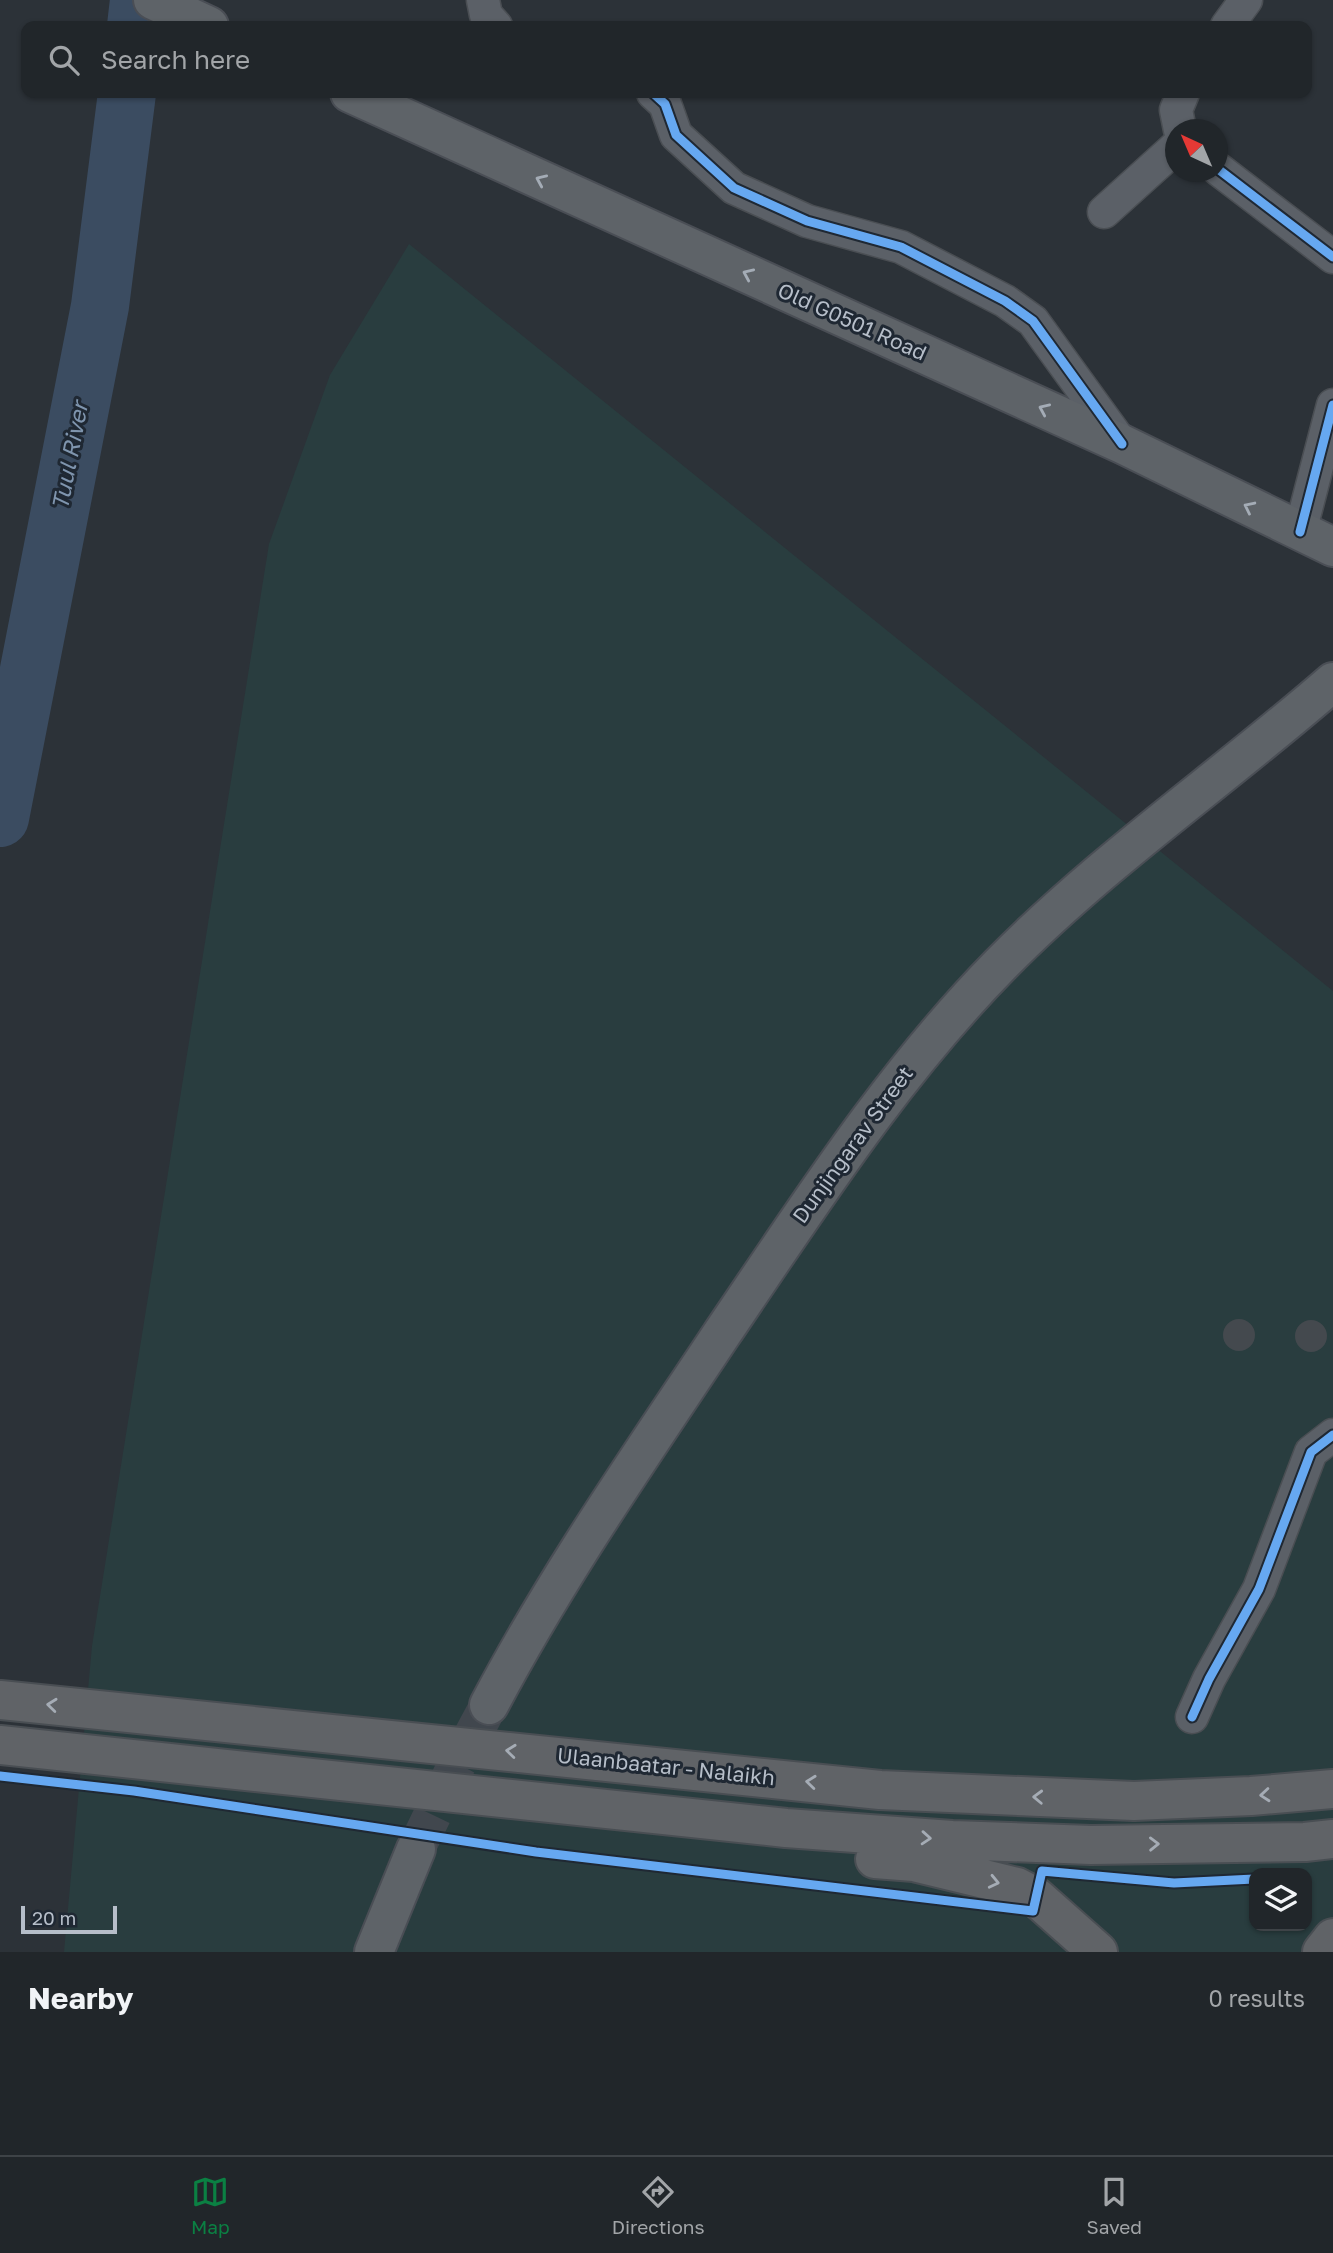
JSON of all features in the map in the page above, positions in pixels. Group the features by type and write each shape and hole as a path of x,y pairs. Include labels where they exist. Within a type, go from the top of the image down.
{"highway":[{"name":"Ulaanbaatar - Nalaikh","path":"0,1700 880,1790 1134,1801 1333,1789"},
{"path":"0,1745 786,1828 953,1840 1091,1845 1305,1842 1333,1839"},
{"path":"103,1756 296,1791 665,1836 704,1844 914,1862 1017,1887 1036,1897 1098,1952"},
{"path":"1322,1952 1333,1938"}],"main road":[{"path":"153,0 198,21"},
{"name":"Old G0501 Road","path":"362,98 1122,444 1317,539"},
{"name":"Dunjingarav Street","path":"489,1705 551,1595 647,1443 849,1145 944,1024 1050,916 1098,873 1333,682"},
{"path":"373,1952 416,1849"}],"street":[{"path":"483,0 486,15 491,21"},
{"path":"1231,21 1246,0"},
{"path":"658,98 665,104 676,135 734,188 807,221 901,247 1004,301 1033,321 1122,444"},
{"path":"1178,119 1176,110 1181,98"},
{"path":"1104,212 1165,157"},
{"path":"1228,177 1333,257"},
{"path":"1317,539 1333,405"},
{"path":"1192,1717 1209,1679 1259,1590 1311,1452 1333,1435"}],"green space":[{"path":"409,244 1333,991 1333,1952 64,1952 92,1646 269,544 330,375"}],"building":[{"path":"1239,1319 1250,1324 1255,1335 1250,1346 1239,1351 1228,1346 1223,1335 1228,1324"},
{"path":"1311,1320 1322,1325 1327,1336 1322,1347 1311,1352 1300,1347 1295,1336 1300,1325"}],"waterway":[{"name":"Tuul River","path":"137,21 139,0"},
{"name":"Tuul River","path":"0,818 100,306 126,98"}],"tunnel":[{"path":"416,1849 489,1705"}],"cycle path":[{"path":"658,98 665,104 676,135 734,188 807,221 901,247 1005,301 1033,321 1122,444"},
{"path":"1228,177 1333,257"},
{"path":"1300,532 1333,405"},
{"path":"1192,1717 1209,1679 1259,1589 1311,1452 1333,1435"},
{"path":"0,1776 134,1791 536,1852 1033,1911 1042,1871 1174,1883 1249,1879"}]}
